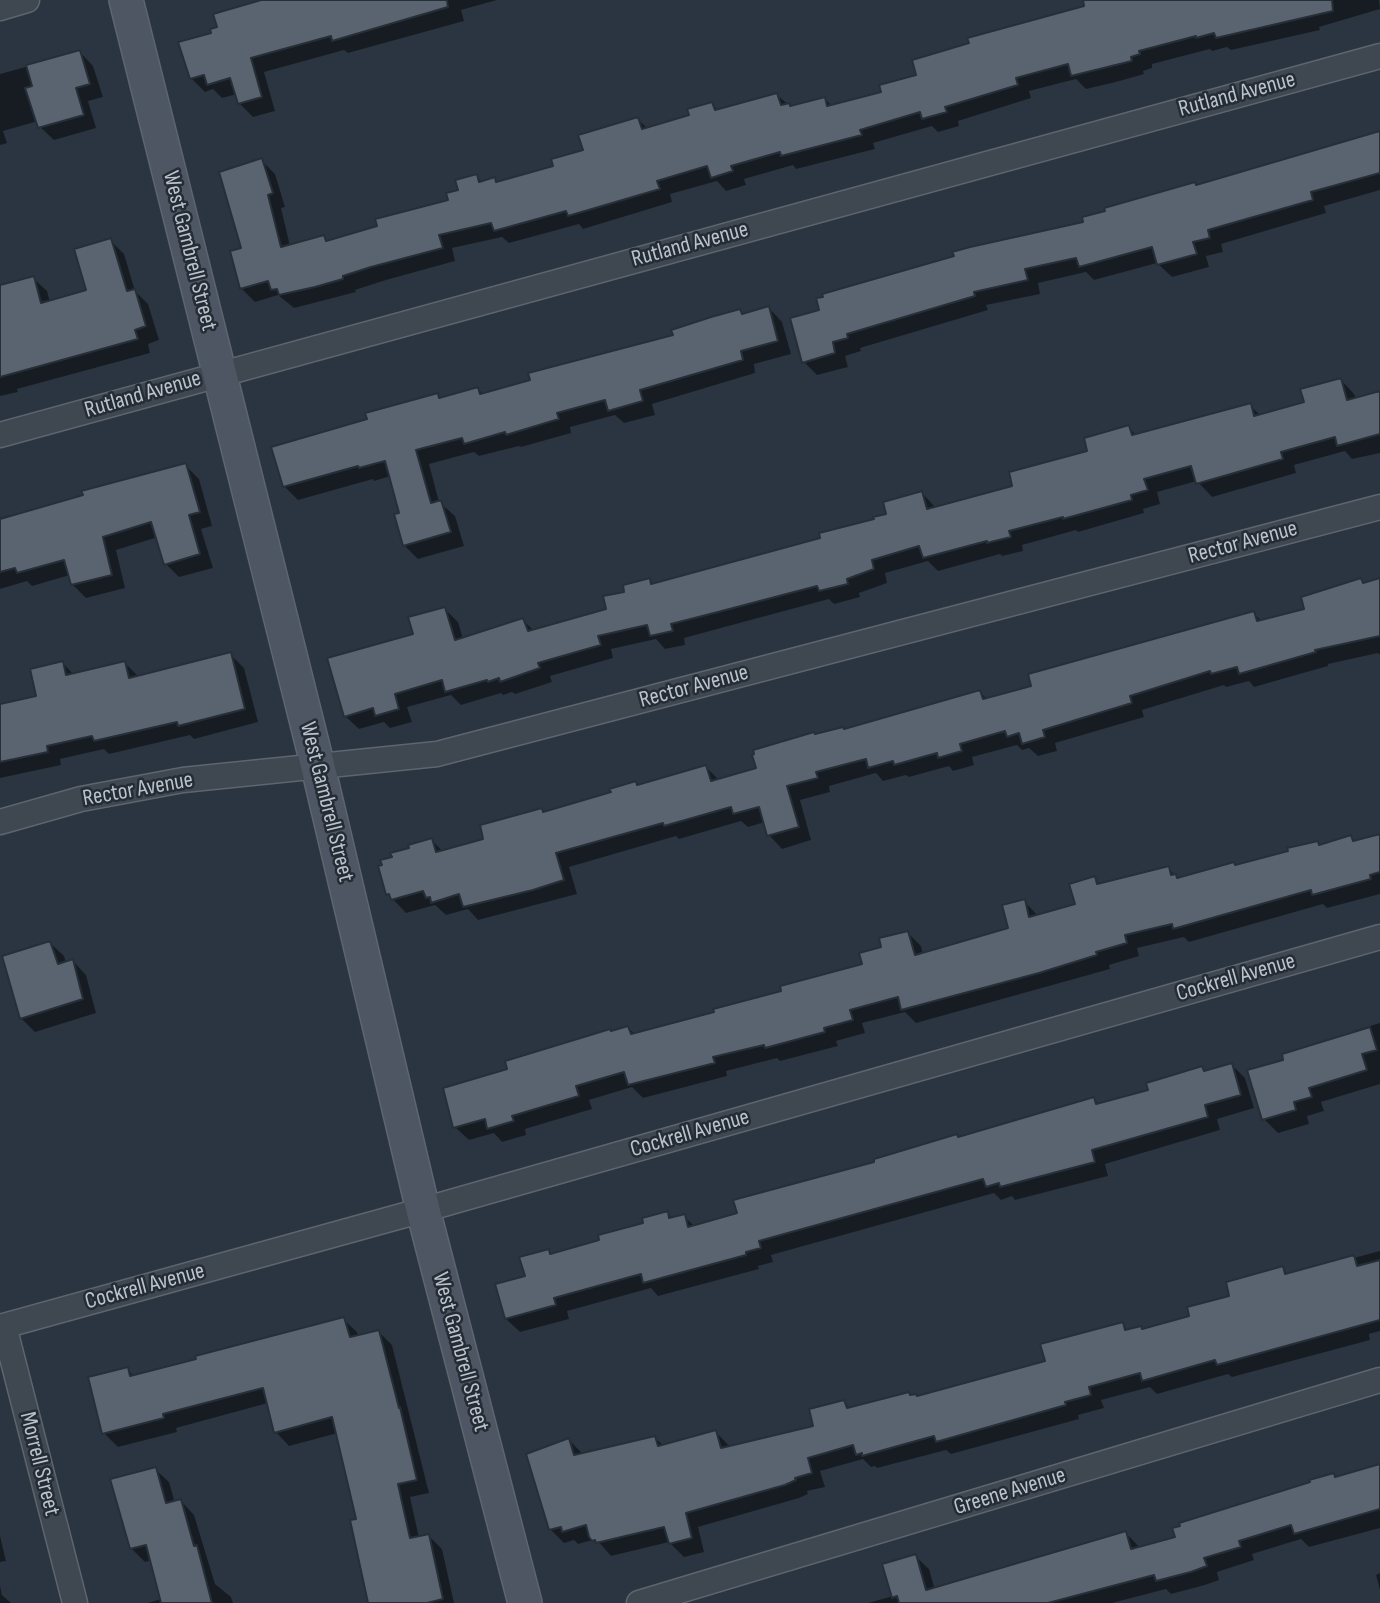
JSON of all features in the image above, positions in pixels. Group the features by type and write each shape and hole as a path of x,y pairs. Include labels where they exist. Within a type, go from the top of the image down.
{"street":[{"path":"0,8 27,0"},
{"name":"West Gambrell Street","path":"126,0 318,767 423,1210 525,1603"},
{"name":"Rutland Avenue","path":"0,435 1380,56"},
{"name":"Rector Avenue","path":"0,822 81,799 183,780 437,754 1380,508"},
{"name":"Cockrell Avenue","path":"2,1326 423,1210 1380,937"},
{"name":"Morrell Street","path":"2,1326 75,1603"},
{"name":"Greene Avenue","path":"639,1603 1380,1380"}],"building":[{"path":"261,0 447,0 448,7 332,41 331,36 251,58 262,97 238,104 230,78 207,85 204,75 190,79 178,42 211,33 210,29 217,27 213,14"},
{"path":"1083,0 1332,0 1333,11 1216,38 1214,33 1196,36 1139,51 1140,54 1131,57 1132,61 1071,76 1068,64 1016,78 1018,85 945,107 947,112 922,119 920,112 860,130 862,135 781,156 780,152 731,166 733,171 711,178 707,166 657,181 660,189 568,216 566,211 494,231 491,223 439,235 443,248 371,267 315,287 279,295 277,289 271,290 268,281 240,289 230,251 241,248 219,172 262,158 273,193 268,195 281,247 324,235 326,241 377,226 375,219 448,200 446,193 458,190 455,180 477,174 479,182 495,177 496,182 553,166 551,159 583,150 578,135 638,117 642,129 689,115 687,109 712,102 715,110 777,93 781,105 790,103 790,106 825,97 827,106 881,92 879,85 916,75 912,60 969,43 967,38 1084,6"},
{"path":"80,50 90,84 76,88 84,115 38,128 25,88 32,86 26,65"},
{"path":"1380,131 1380,173 1311,192 1313,200 1208,230 1210,238 1193,242 1197,254 1157,265 1152,247 1079,267 1076,258 1025,269 1028,280 974,292 975,296 847,334 848,338 833,342 835,353 802,363 790,318 819,310 816,298 823,297 822,294 954,256 952,252 970,247 1083,222 1082,217 1105,211 1104,208 1195,182 1196,185"},
{"path":"111,238 127,291 135,289 146,326 135,330 138,339 0,377 0,285 34,276 41,303 86,290 74,249"},
{"path":"769,306 778,341 741,351 743,360 640,390 643,401 608,411 605,400 557,413 559,419 506,435 505,432 464,444 462,438 416,450 431,503 441,500 451,532 403,546 394,514 399,513 385,461 283,487 271,447 367,419 365,413 438,393 439,398 478,387 480,394 530,380 528,373 673,335 671,330 711,317 740,309 742,314"},
{"path":"1341,378 1347,400 1380,391 1380,434 1337,446 1335,437 1281,452 1283,459 1196,484 1191,466 1144,479 1148,490 1131,495 1132,500 1009,531 1011,537 923,558 919,546 872,560 874,569 847,579 848,584 819,591 817,586 671,624 673,631 650,636 647,625 598,636 601,645 538,663 540,668 500,682 499,678 488,682 487,680 445,692 442,680 395,694 399,709 375,716 373,708 344,717 327,658 413,634 408,617 445,607 455,640 523,618 528,631 606,609 603,596 624,592 623,585 650,578 651,584 820,538 819,533 874,519 873,517 886,514 883,502 922,491 927,509 1012,486 1009,472 1087,451 1084,438 1129,425 1132,435 1251,403 1254,416 1304,402 1300,389"},
{"path":"186,463 200,512 189,515 200,554 164,565 151,522 103,537 112,575 71,585 64,560 17,573 15,568 0,572 0,519 83,495 81,491"},
{"path":"1361,578 1363,583 1380,578 1380,636 1315,650 1316,652 1239,674 1237,667 1211,674 1210,671 1130,696 1132,703 1043,730 1045,737 1022,744 1019,733 1007,737 1005,731 960,744 962,751 938,758 937,753 894,765 893,761 868,768 866,759 816,772 818,778 787,786 799,827 767,836 759,807 733,814 731,807 556,853 564,880 533,890 463,907 459,894 431,903 430,897 426,898 423,891 391,900 389,894 386,895 378,866 382,865 380,860 392,857 390,853 409,848 408,845 432,838 436,852 483,839 480,825 542,808 543,812 611,792 609,789 636,781 637,785 706,765 711,781 756,768 753,750 814,732 844,729 980,690 983,699 1031,686 1028,674 1254,611 1257,621 1304,609 1301,597"},
{"path":"231,652 245,709 178,726 177,722 94,741 92,736 47,746 48,752 0,762 0,704 36,696 30,669 63,661 66,675 125,661 129,678"},
{"path":"1380,834 1380,872 1370,875 1371,879 1312,895 1311,890 1173,929 1172,924 1125,935 1127,943 1039,973 901,1010 898,997 850,1010 853,1020 824,1028 825,1032 765,1048 764,1045 713,1057 715,1063 628,1085 624,1072 576,1086 579,1096 512,1116 514,1121 487,1129 485,1119 453,1128 443,1088 507,1069 505,1061 610,1029 611,1031 628,1026 631,1034 714,1012 713,1009 781,991 780,986 862,964 859,953 881,947 879,938 908,931 915,955 1008,928 1002,905 1025,899 1029,917 1075,904 1069,884 1095,876 1097,884 1169,866 1171,875 1176,874 1177,878 1234,862 1235,865 1318,841 1319,845 1351,835 1353,841"},
{"path":"50,941 58,964 73,959 83,999 20,1019 2,956"},
{"path":"1370,1027 1377,1050 1362,1054 1367,1070 1309,1088 1312,1097 1294,1102 1296,1110 1262,1120 1247,1070 1283,1060 1282,1054"},
{"path":"1232,1063 1241,1095 1205,1105 1208,1117 1092,1150 1095,1162 1000,1187 999,1183 986,1187 983,1179 759,1241 761,1248 746,1252 746,1255 643,1283 641,1274 554,1298 556,1305 505,1319 495,1284 525,1276 519,1257 549,1249 550,1254 599,1240 598,1235 643,1223 642,1218 668,1211 669,1218 685,1214 688,1227 737,1213 733,1200 874,1162 874,1159 957,1134 958,1137 1094,1097 1096,1104 1148,1090 1146,1083 1202,1066 1204,1071"},
{"path":"1354,1255 1357,1266 1380,1260 1380,1320 1217,1365 1215,1360 1142,1381 1140,1373 1089,1387 1091,1395 1065,1402 1066,1405 936,1442 934,1436 862,1456 862,1453 856,1455 853,1445 808,1458 812,1473 795,1478 796,1480 785,1485 686,1513 692,1538 669,1544 664,1527 596,1543 589,1537 586,1525 562,1532 561,1527 549,1530 526,1454 569,1438 574,1455 655,1436 658,1446 716,1430 721,1448 813,1426 809,1409 844,1400 847,1408 909,1392 910,1395 917,1396 1045,1361 1040,1344 1123,1322 1125,1330 1141,1326 1142,1329 1189,1316 1187,1307 1229,1296 1226,1282 1283,1266 1285,1274"},
{"path":"344,1317 350,1337 379,1330 417,1480 398,1484 410,1538 429,1534 443,1599 427,1603 368,1603 350,1520 356,1519 332,1417 274,1433 263,1388 163,1414 164,1418 102,1434 88,1377 128,1367 130,1376"},
{"path":"1380,1464 1380,1509 1294,1534 1291,1525 1239,1541 1241,1547 1204,1558 1207,1566 1191,1572 1156,1581 1154,1575 1048,1603 899,1603 897,1596 892,1598 882,1564 916,1554 926,1590 1126,1531 1131,1549 1175,1537 1172,1528 1180,1526 1179,1523 1310,1482 1309,1480 1334,1473 1335,1477"},
{"path":"156,1467 166,1503 181,1499 194,1546 197,1545 212,1603 161,1603 146,1545 130,1549 110,1479"}]}
